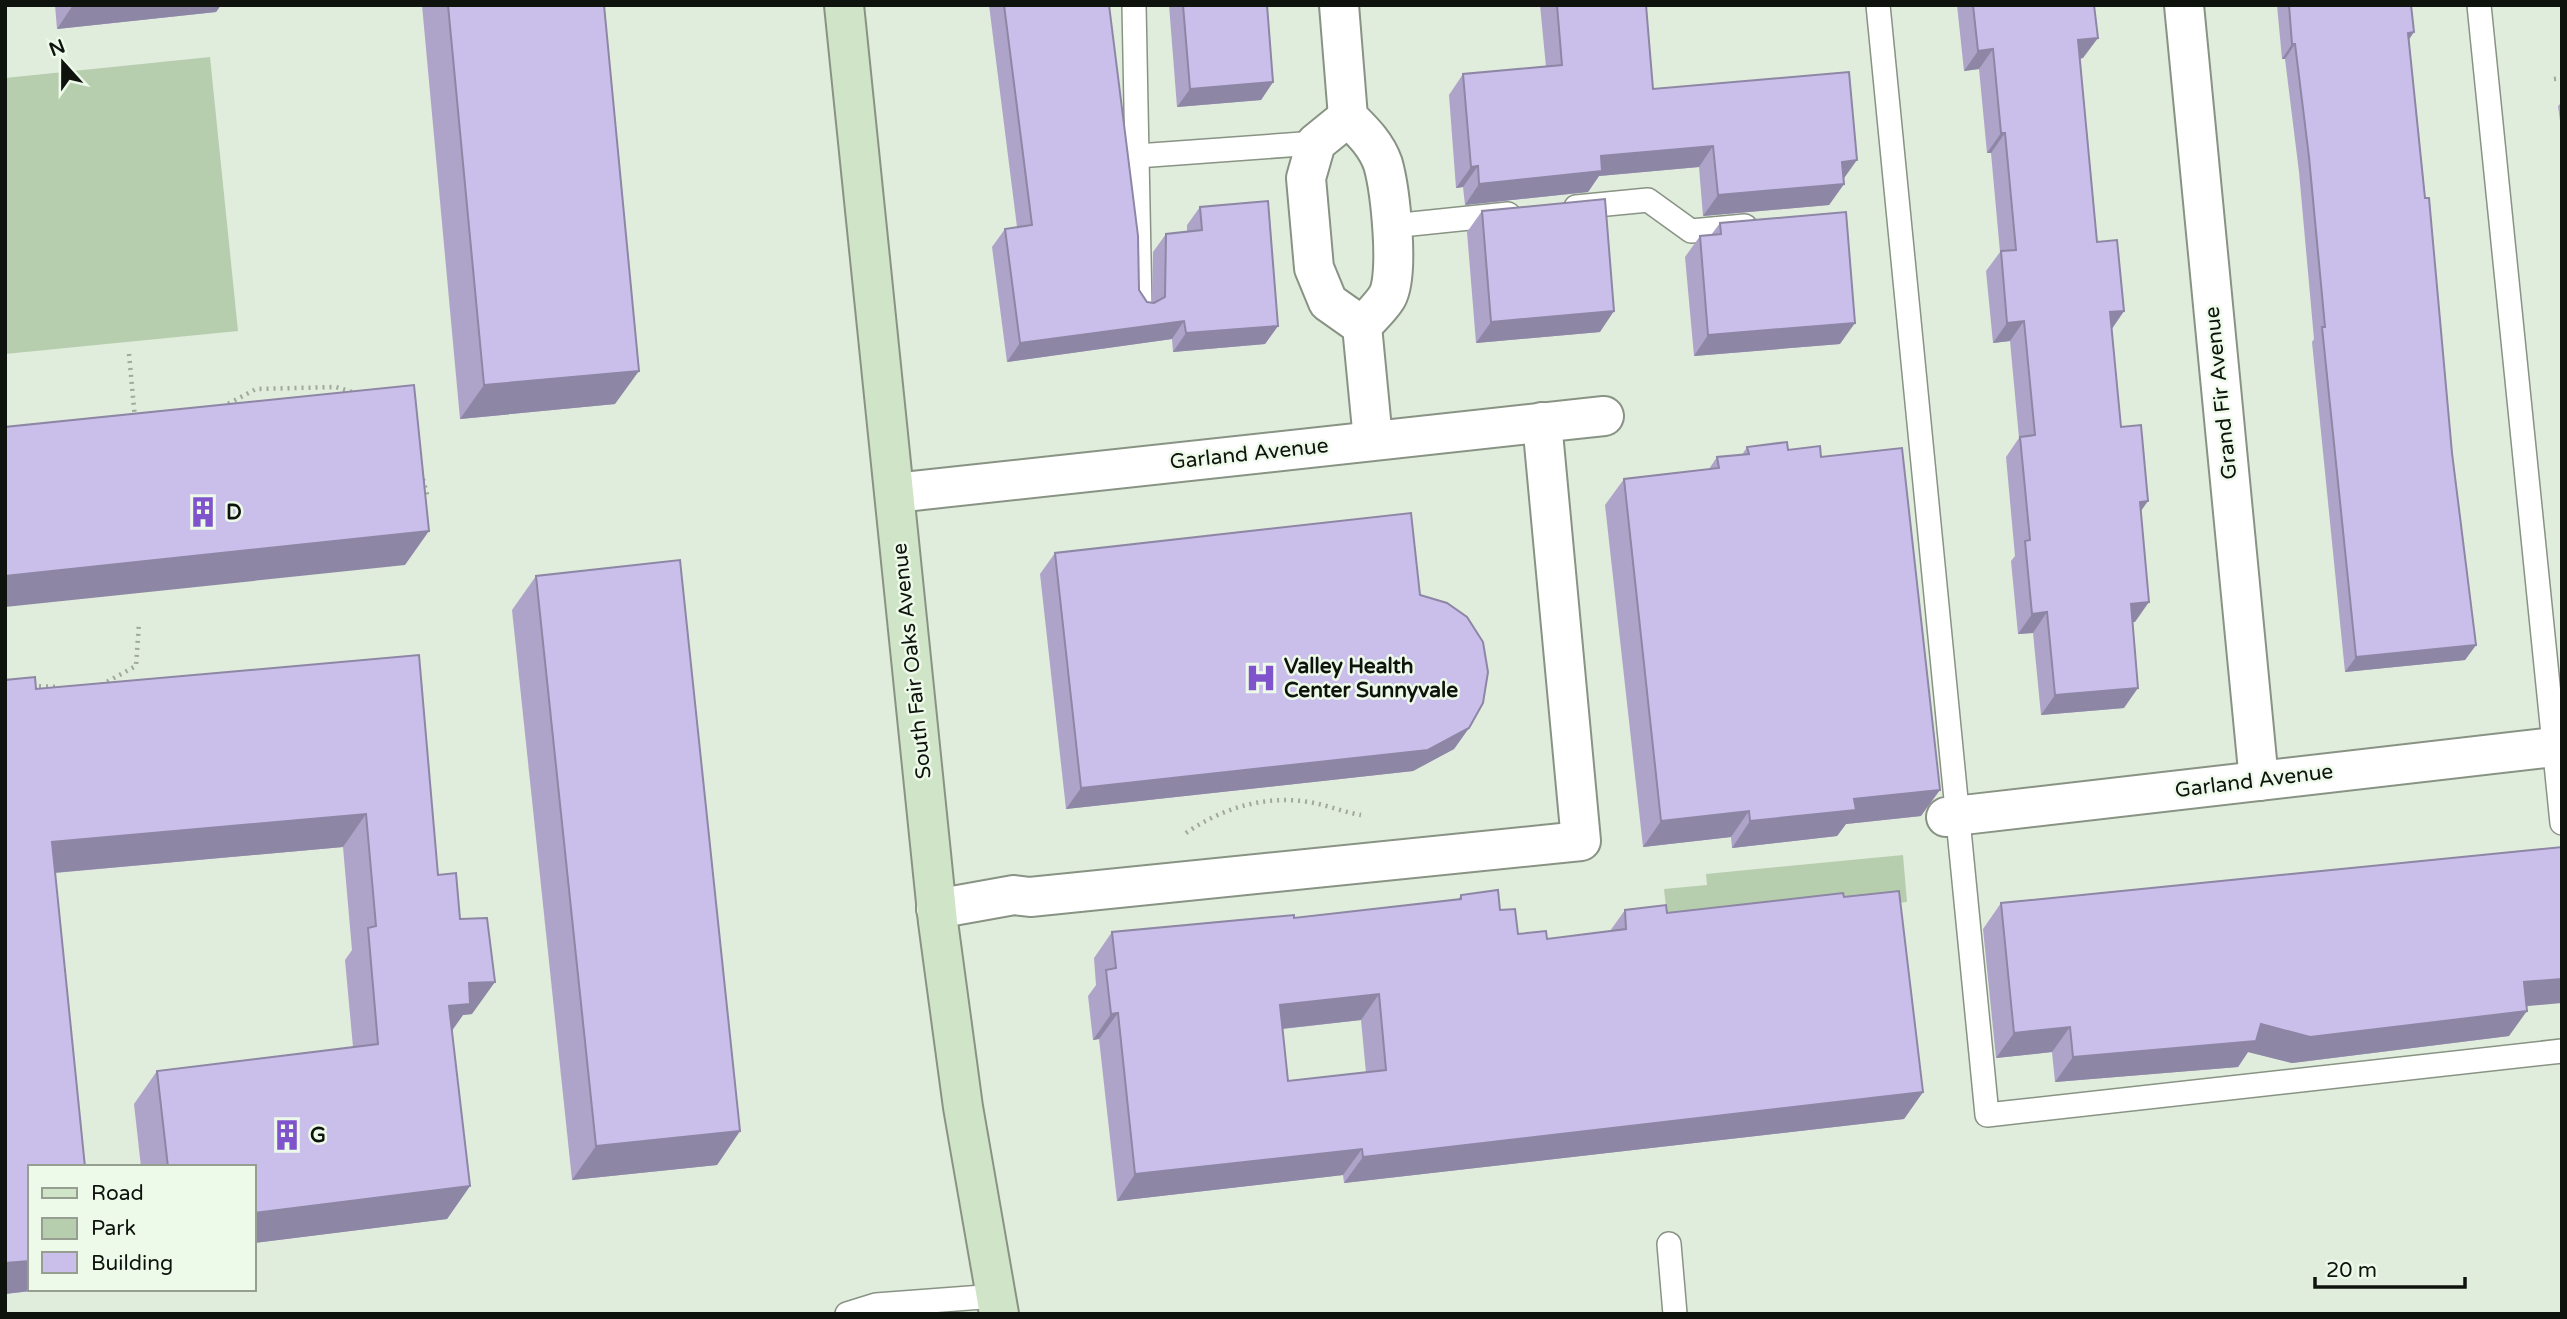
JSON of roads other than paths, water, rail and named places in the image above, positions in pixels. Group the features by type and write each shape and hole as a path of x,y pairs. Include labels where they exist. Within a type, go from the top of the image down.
{"main road":[{"name":"South Fair Oaks Avenue","path":"844,5 936,909 962,1107 998,1305"}],"street":[{"path":"1339,5 1348,117 1371,140 1383,164 1392,226 1394,258 1388,296 1362,326 1373,440"},
{"name":"Grand Fir Avenue","path":"2184,5 2259,781"},
{"path":"1348,117 1316,143 1306,178 1314,268 1328,302 1362,326"},
{"name":"Garland Avenue","path":"895,493 1604,416"},
{"path":"936,909 1014,895 1030,897 1581,841 1542,422"},
{"name":"Garland Avenue","path":"1952,816 2558,747"}],"lane":[{"path":"1134,5 1140,308"},
{"path":"1878,5 1952,816 1987,1115 2562,1051"},
{"path":"2479,5 2558,747 2562,823"},
{"path":"1137,156 1316,143"},
{"path":"1554,210 1648,200 1691,231 1771,224"},
{"path":"1392,226 1527,212"},
{"path":"1669,1244 1675,1314"},
{"path":"847,1314 876,1305 998,1305"}],"place":[{"name":"D","path":"203,512"},
{"name":"Valley Health Center Sunnyvale","path":"1261,678"},
{"name":"G","path":"287,1135"}]}
